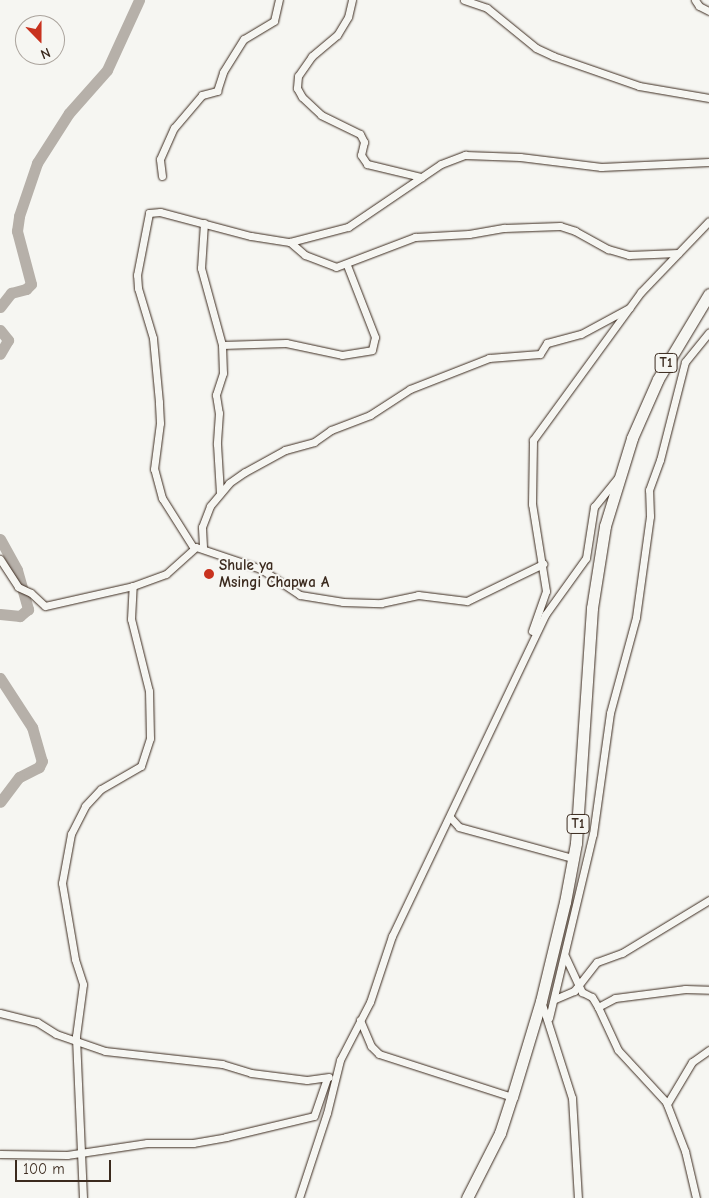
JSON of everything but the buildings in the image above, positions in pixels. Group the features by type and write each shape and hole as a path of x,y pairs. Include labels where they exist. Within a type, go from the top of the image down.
{"highway":[{"name":"T1","path":"467,1198 500,1133 512,1096 541,1001 576,843 594,600 605,526 632,438 658,379 709,294"}],"street":[{"path":"162,176 160,159 174,128 202,95 217,91 223,72 244,39 274,21 279,0"},
{"path":"352,0 348,17 337,35 312,56 298,76 297,88 302,97 321,116 360,134 364,142 361,155 367,164 421,177"},
{"path":"464,0 487,8 536,48 554,56 640,86 709,98"},
{"path":"695,0 699,6 709,11"},
{"path":"193,547 170,513 156,482 159,402 153,338 138,288 137,274 149,214 160,212 251,236 290,242 348,227 441,164 477,153 601,167 709,162"},
{"path":"527,650 544,602 543,564 532,504 533,440 629,308 709,221"},
{"path":"204,223 201,268 222,345 223,373 216,395 220,413 217,444 220,493"},
{"path":"290,242 318,262 336,267 347,265 415,237 546,226 575,231 608,249 629,255 678,253"},
{"path":"222,345 286,343 342,355 372,350 375,337 347,265"},
{"path":"203,547 202,527 210,506 220,493 245,472 285,450 314,442 331,430 370,415 410,389 489,358 540,354 547,343 581,334 629,308"},
{"path":"549,1018 593,834 611,706 636,617 650,516 649,490 660,460 685,362 709,332"},
{"path":"299,1198 327,1113 344,1047 370,1002 392,936 450,817 527,650 545,616 586,558 594,507 620,476"},
{"path":"0,559 18,587 31,592 45,606 133,586 172,571 193,547 203,547 261,570 300,595 343,602 381,603 418,595 467,601 543,564"},
{"path":"83,1198 77,1042 83,984 75,959 62,875 71,834 85,806 101,789 141,766 148,746 150,704 132,629 133,586"},
{"path":"450,817 458,826 572,858"},
{"path":"555,999 569,994 580,985 597,962 622,953 709,900"},
{"path":"565,956 582,992 592,997 598,1007 618,1050 661,1093 667,1104 685,1151 696,1198"},
{"path":"598,1007 615,998 684,989 709,990"},
{"path":"541,1001 549,1018 572,1098 578,1198"},
{"path":"0,1013 32,1020 77,1042 105,1051 159,1060 222,1064 251,1073 307,1080 327,1078 336,1073"},
{"path":"360,1020 371,1046 379,1054 512,1096"},
{"path":"667,1104 692,1062 709,1050"},
{"path":"0,1154 32,1157 82,1153 153,1143 198,1143 310,1118 318,1109 327,1078"}],"waterway":[{"path":"0,307 11,293 26,289 31,284 17,231 19,216 37,163 69,113 107,70 139,0"},
{"path":"0,330 8,340 0,354"},
{"path":"0,539 17,570 28,609 20,616 0,614"},
{"path":"0,678 32,727 42,761 39,767 19,777 0,802"}],"place":[{"name":"Shule ya Msingi Chapwa A","path":"209,574"}]}
